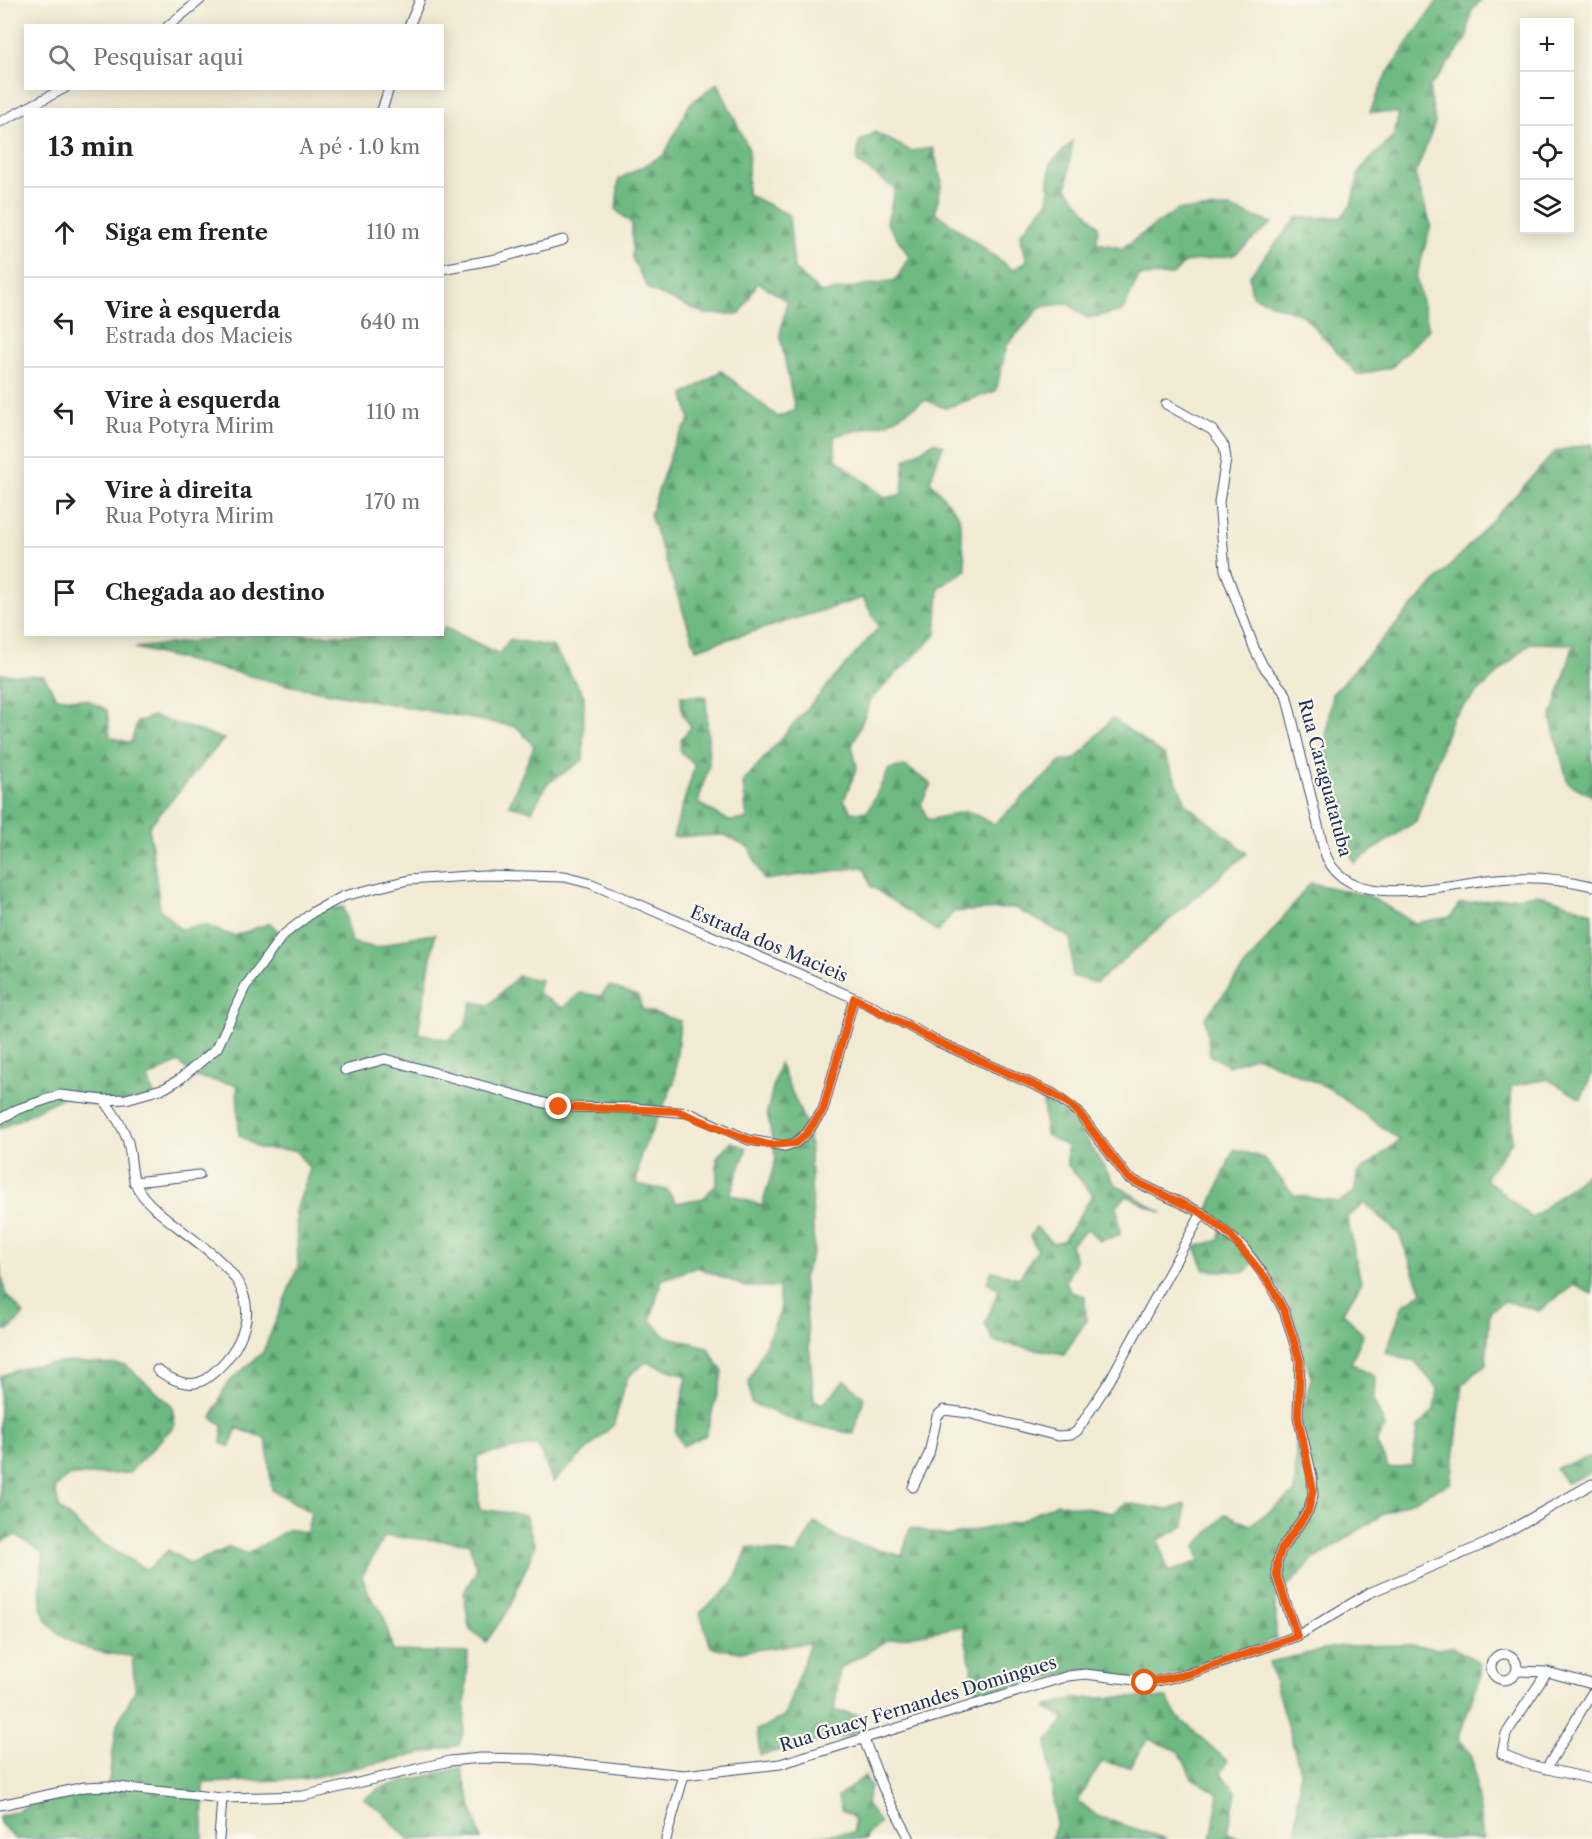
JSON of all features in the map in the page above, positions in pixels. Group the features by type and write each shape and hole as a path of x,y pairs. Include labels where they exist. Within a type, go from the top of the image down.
{"street":[{"path":"170,24 200,0"},
{"path":"410,24 420,0"},
{"path":"27,108 61,90"},
{"path":"383,108 388,90"},
{"path":"0,122 24,109"},
{"path":"444,269 496,259 563,240"},
{"name":"Rua Caraguatatuba","path":"1166,404 1212,430 1224,446 1226,459 1219,502 1228,584 1263,666 1286,694 1324,850 1327,860 1337,874 1358,887 1374,890 1399,891 1498,879 1547,878 1592,886"},
{"name":"Estrada dos Macieis","path":"0,1119 18,1109 60,1095 104,1100 145,1095 165,1088 203,1062 222,1040 237,1003 256,970 282,936 294,925 344,896 408,880 483,875 579,879 854,998 936,1041 1052,1093 1079,1113 1128,1178 1202,1213 1230,1235 1269,1282 1285,1313 1300,1361 1298,1417 1312,1476 1313,1496 1308,1511 1281,1550 1277,1563 1277,1577 1297,1636"},
{"path":"345,1070 385,1059 559,1107 633,1108 689,1113 749,1140 785,1146 795,1143 806,1134 823,1110 854,998"},
{"path":"104,1100 127,1140 134,1182 152,1206 226,1266 237,1278 246,1301 246,1321 239,1342 213,1373 203,1381 176,1382 157,1370"},
{"path":"134,1182 199,1175"},
{"path":"913,1487 929,1454 938,1416 944,1410 968,1413 1058,1436 1071,1435 1089,1415 1110,1380 1202,1213"},
{"name":"Rua Guacy Fernandes Domingues","path":"0,1804 85,1787 108,1786 222,1798 311,1795 450,1761 481,1758 534,1759 684,1775 780,1764 1068,1676 1084,1674 1152,1682 1189,1674 1297,1636 1369,1593 1487,1543 1592,1484"},
{"path":"1517,1671 1547,1672 1592,1684"},
{"path":"1547,1672 1506,1734 1502,1754 1546,1769 1592,1779"},
{"path":"1546,1769 1592,1693"},
{"path":"863,1737 883,1788 910,1839"},
{"path":"666,1839 684,1775"},
{"path":"219,1839 222,1798"}],"green space":[{"path":"1438,0 1481,0 1471,12 1467,39 1429,88 1435,123 1415,175 1431,225 1416,278 1429,329 1392,367 1358,375 1304,316 1252,296 1249,276 1297,218 1342,217 1351,205 1360,170 1394,136 1399,113 1370,112 1386,75"},
{"path":"718,83 749,150 747,194 789,215 794,269 821,293 896,280 909,256 887,223 895,189 857,162 859,142 875,132 911,151 933,148 942,182 935,212 1013,270 1027,261 1020,234 1048,202 1050,164 1072,142 1067,188 1098,226 1097,243 1122,248 1177,210 1229,208 1272,223 1234,255 1185,262 1173,275 1139,276 1123,311 1087,318 1067,303 1041,307 1007,345 996,391 945,408 925,400 888,423 834,436 836,459 886,498 902,494 905,460 934,442 943,445 930,481 959,516 966,570 939,588 936,635 872,698 852,746 857,767 844,800 852,813 868,811 889,769 905,766 931,784 921,804 928,820 967,811 994,824 1062,761 1077,759 1112,718 1165,756 1187,805 1247,853 1096,983 1072,976 1071,938 1015,908 953,912 938,932 871,886 864,867 764,880 749,848 725,835 673,837 695,765 680,752 681,739 691,727 682,713 681,696 706,696 709,765 698,803 729,821 747,819 743,782 879,627 863,598 696,649 650,515 674,444 690,420 684,395 721,371 778,417 795,410 780,336 787,301 758,282 740,314 705,314 649,290 632,258 632,224 616,210 619,179 664,155 690,104"},
{"path":"1592,444 1592,796 1568,783 1551,720 1574,644 1530,643 1452,717 1416,821 1354,863 1322,763 1332,694 1556,451"},
{"path":"444,627 499,654 510,639 553,647 584,696 583,760 547,784 532,811 509,805 534,746 517,727 287,685 135,648 238,636 444,636"},
{"path":"0,674 44,676 56,697 87,700 107,710 110,737 131,743 137,722 153,716 224,739 149,826 160,909 180,929 204,925 234,936 270,923 281,934 319,909 344,907 351,942 376,948 411,937 435,934 418,1033 448,1040 465,1026 472,1002 489,1005 518,976 541,980 538,993 562,1008 580,993 601,996 609,986 638,996 642,1009 680,1021 674,1083 641,1154 636,1184 667,1190 676,1203 704,1198 717,1183 717,1157 731,1142 747,1148 730,1194 762,1206 776,1159 767,1112 779,1063 809,1131 814,1250 803,1278 814,1400 823,1404 845,1380 864,1398 854,1434 798,1422 751,1403 749,1381 780,1312 779,1287 746,1287 697,1267 661,1280 651,1320 665,1336 707,1347 723,1372 706,1435 683,1446 675,1432 687,1376 646,1362 627,1378 614,1424 553,1482 537,1445 477,1456 479,1509 525,1515 535,1546 509,1609 486,1642 469,1628 464,1592 477,1570 469,1543 385,1536 362,1576 371,1598 383,1613 393,1651 468,1653 464,1730 459,1745 304,1779 204,1783 203,1839 15,1839 0,1823 0,1817 63,1794 107,1794 117,1724 135,1690 132,1656 106,1653 79,1646 56,1632 48,1622 41,1604 43,1553 16,1535 0,1542 0,1376 29,1366 71,1362 126,1365 172,1406 175,1425 129,1473 68,1476 55,1488 59,1508 93,1538 147,1570 168,1550 190,1564 230,1547 247,1554 289,1529 307,1533 311,1512 272,1490 266,1439 237,1428 230,1447 221,1443 223,1425 212,1418 226,1385 263,1352 298,1267 296,1210 310,1169 295,1150 260,1149 239,1135 237,1085 196,1077 178,1062 148,1078 154,1095 109,1108 63,1097 0,1129"},
{"path":"1310,883 1369,896 1415,923 1451,917 1459,904 1538,894 1592,912 1592,1074 1581,1099 1548,1079 1511,1086 1512,1141 1485,1178 1532,1218 1592,1169 1592,1294 1574,1285 1539,1311 1505,1301 1490,1311 1486,1364 1463,1384 1451,1483 1385,1513 1312,1561 1276,1599 1276,1638 1222,1661 1148,1682 1082,1670 977,1696 963,1626 888,1640 840,1668 834,1711 860,1715 864,1732 760,1755 757,1730 784,1717 810,1643 740,1652 711,1647 700,1613 733,1584 748,1547 796,1555 815,1522 843,1540 902,1556 910,1528 948,1536 1017,1522 1057,1503 1113,1513 1126,1503 1169,1510 1185,1504 1185,1526 1158,1540 1169,1572 1200,1561 1196,1546 1226,1514 1250,1525 1295,1493 1296,1442 1311,1378 1290,1307 1258,1255 1245,1272 1205,1270 1195,1247 1219,1240 1221,1228 1209,1209 1234,1149 1263,1158 1294,1195 1339,1202 1354,1193 1357,1174 1400,1140 1327,1087 1256,1056 1228,1066 1210,1055 1205,1018","holes":["1365,1203 1399,1234 1422,1292 1403,1305 1386,1352 1415,1362 1438,1389 1435,1409 1418,1427 1412,1465 1389,1469 1376,1442 1385,1427 1374,1401 1375,1377 1351,1363 1363,1335 1343,1312 1361,1283 1347,1217"]},
{"path":"1024,1087 1068,1111 1115,1184 1162,1213 1127,1196 1117,1205 1120,1235 1099,1241 1088,1229 1070,1245 1076,1261 1066,1281 1070,1292 1085,1296 1086,1321 1064,1354 994,1342 985,1324 999,1289 987,1282 992,1271 1019,1278 1037,1251 1030,1236 1036,1227 1052,1243 1063,1241 1093,1195 1067,1164 1067,1146 1046,1135 1043,1102"},
{"path":"0,1264 5,1293 24,1314 9,1331 0,1328"},
{"path":"1592,1456 1592,1472 1566,1483 1556,1468"},
{"path":"1411,1645 1438,1649 1452,1647 1479,1662 1481,1674 1458,1739 1472,1756 1483,1839 1302,1839 1296,1834 1300,1770 1269,1662 1341,1646"},
{"path":"1167,1698 1176,1715 1227,1761 1221,1773 1236,1792 1228,1833 1238,1839 1211,1839 1219,1794 1192,1778 1179,1751 1148,1739 1129,1767 1102,1762 1078,1800 1097,1816 1166,1839 1051,1839 1056,1825 1047,1742 1065,1719 1047,1709 1048,1706 1072,1699"},
{"path":"461,1768 481,1839 408,1839 380,1810 364,1799 382,1787"},
{"path":"865,1776 870,1787 866,1804 880,1823 866,1836 867,1839 809,1839 811,1836 854,1832 854,1818 841,1810 838,1797"}],"route":[{"path":"559,1107 677,1111 689,1113 749,1140 769,1145 785,1146 795,1143 806,1134 823,1110 854,998 936,1041 1052,1093 1079,1113 1128,1178 1202,1213 1243,1247 1269,1282 1285,1313 1300,1361 1298,1417 1312,1476 1313,1496 1308,1511 1293,1529 1281,1550 1277,1563 1277,1577 1297,1636 1189,1674 1145,1683"}]}
